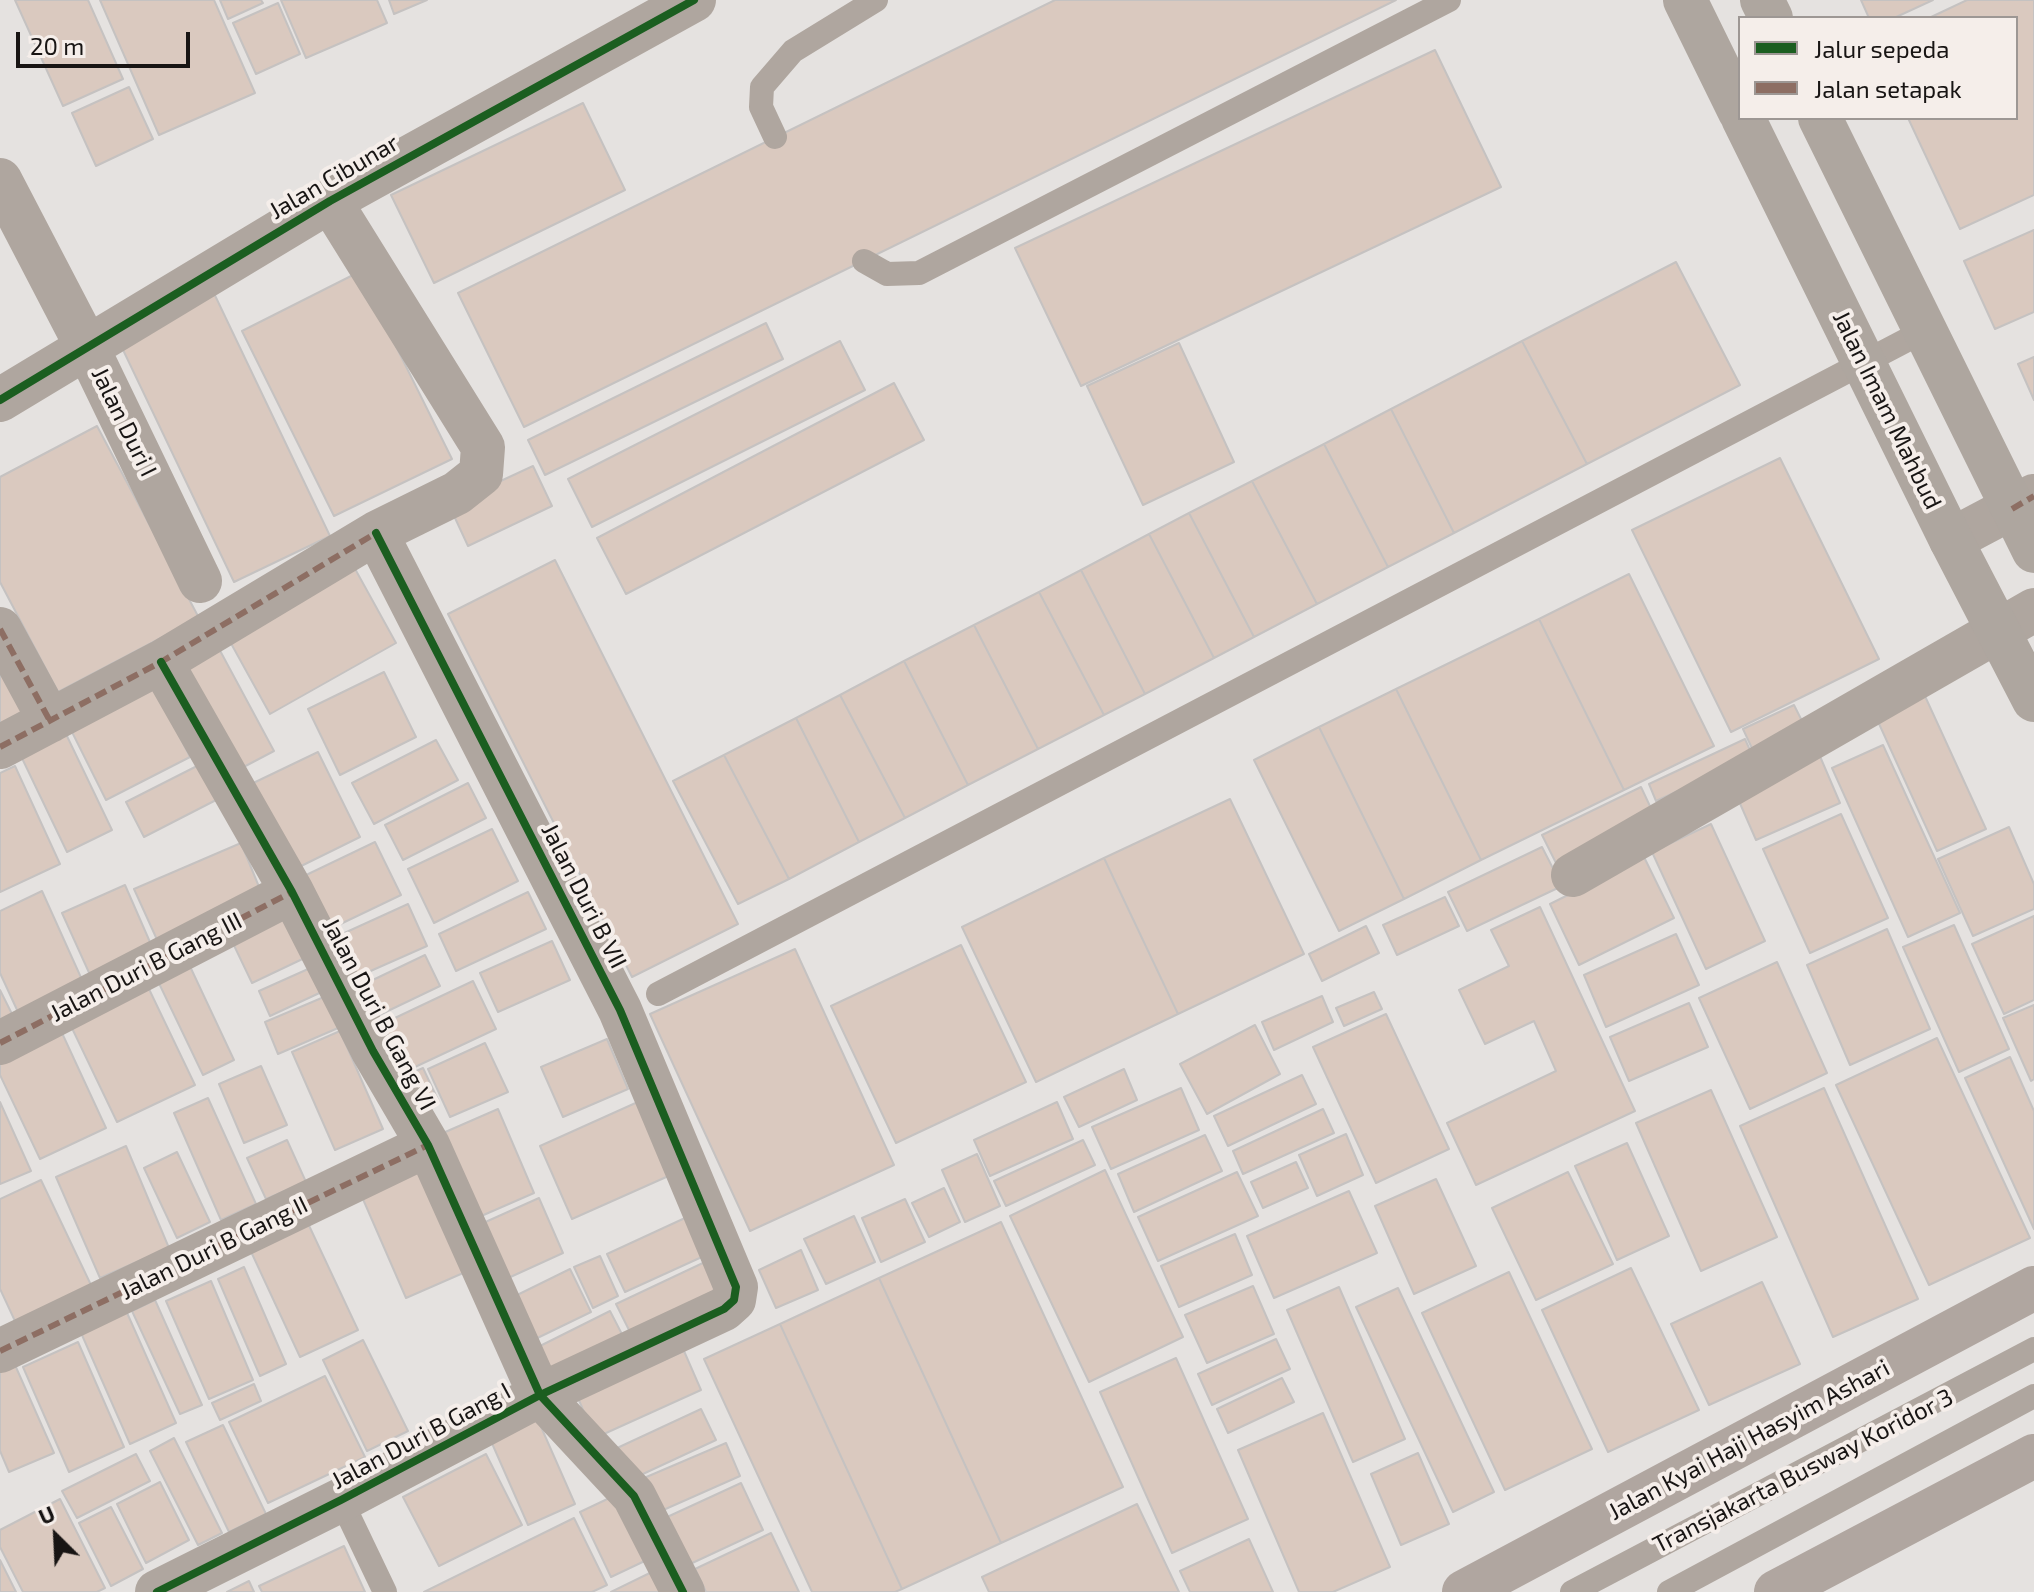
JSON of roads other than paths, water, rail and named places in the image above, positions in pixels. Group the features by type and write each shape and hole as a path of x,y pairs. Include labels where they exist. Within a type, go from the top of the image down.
{"main road":[{"path":"1685,0 1738,108"},
{"name":"Jalan Imam Mahbud","path":"1744,120 1951,540 2016,621 2034,700"},
{"path":"1821,120 1924,331 2023,502 2034,551"},
{"name":"Jalan Kyai Haji Hasyim Ashari","path":"1464,1592 2034,1288"},
{"path":"1776,1592 2034,1456"},
{"path":"1871,1542 2034,1489"}],"street":[{"name":"Jalan Cibunar","path":"0,400 330,201 694,0"},
{"name":"Jalan Duri I","path":"0,180 87,347 200,581"},
{"path":"0,747 161,662 376,533 457,493 481,474 483,447 330,201"},
{"path":"1951,540 2023,502"},
{"name":"Jalan Duri B VII","path":"376,533 620,1010 736,1287"},
{"path":"1573,875 2016,621"},
{"path":"0,629 50,721"},
{"name":"Jalan Duri B Gang VI","path":"161,662 292,892 373,1051 428,1145 540,1395 634,1496 683,1592"},
{"name":"Jalan Duri B Gang III","path":"0,1043 292,892"},
{"name":"Jalan Duri B Gang II","path":"0,1351 428,1145"},
{"name":"Jalan Duri B Gang I","path":"157,1592 540,1395 724,1309 734,1300 736,1287"}],"lane":[{"path":"775,137 761,107 762,87 793,51 876,0"},
{"path":"864,261 887,274 919,273 1449,0"},
{"path":"658,994 1924,331"},
{"name":"Transjakarta Busway Koridor 3","path":"1572,1592 2034,1349"},
{"name":"Transjakarta Busway Koridor 3","path":"1669,1592 2034,1396"},
{"path":"341,1500 385,1592"}]}
